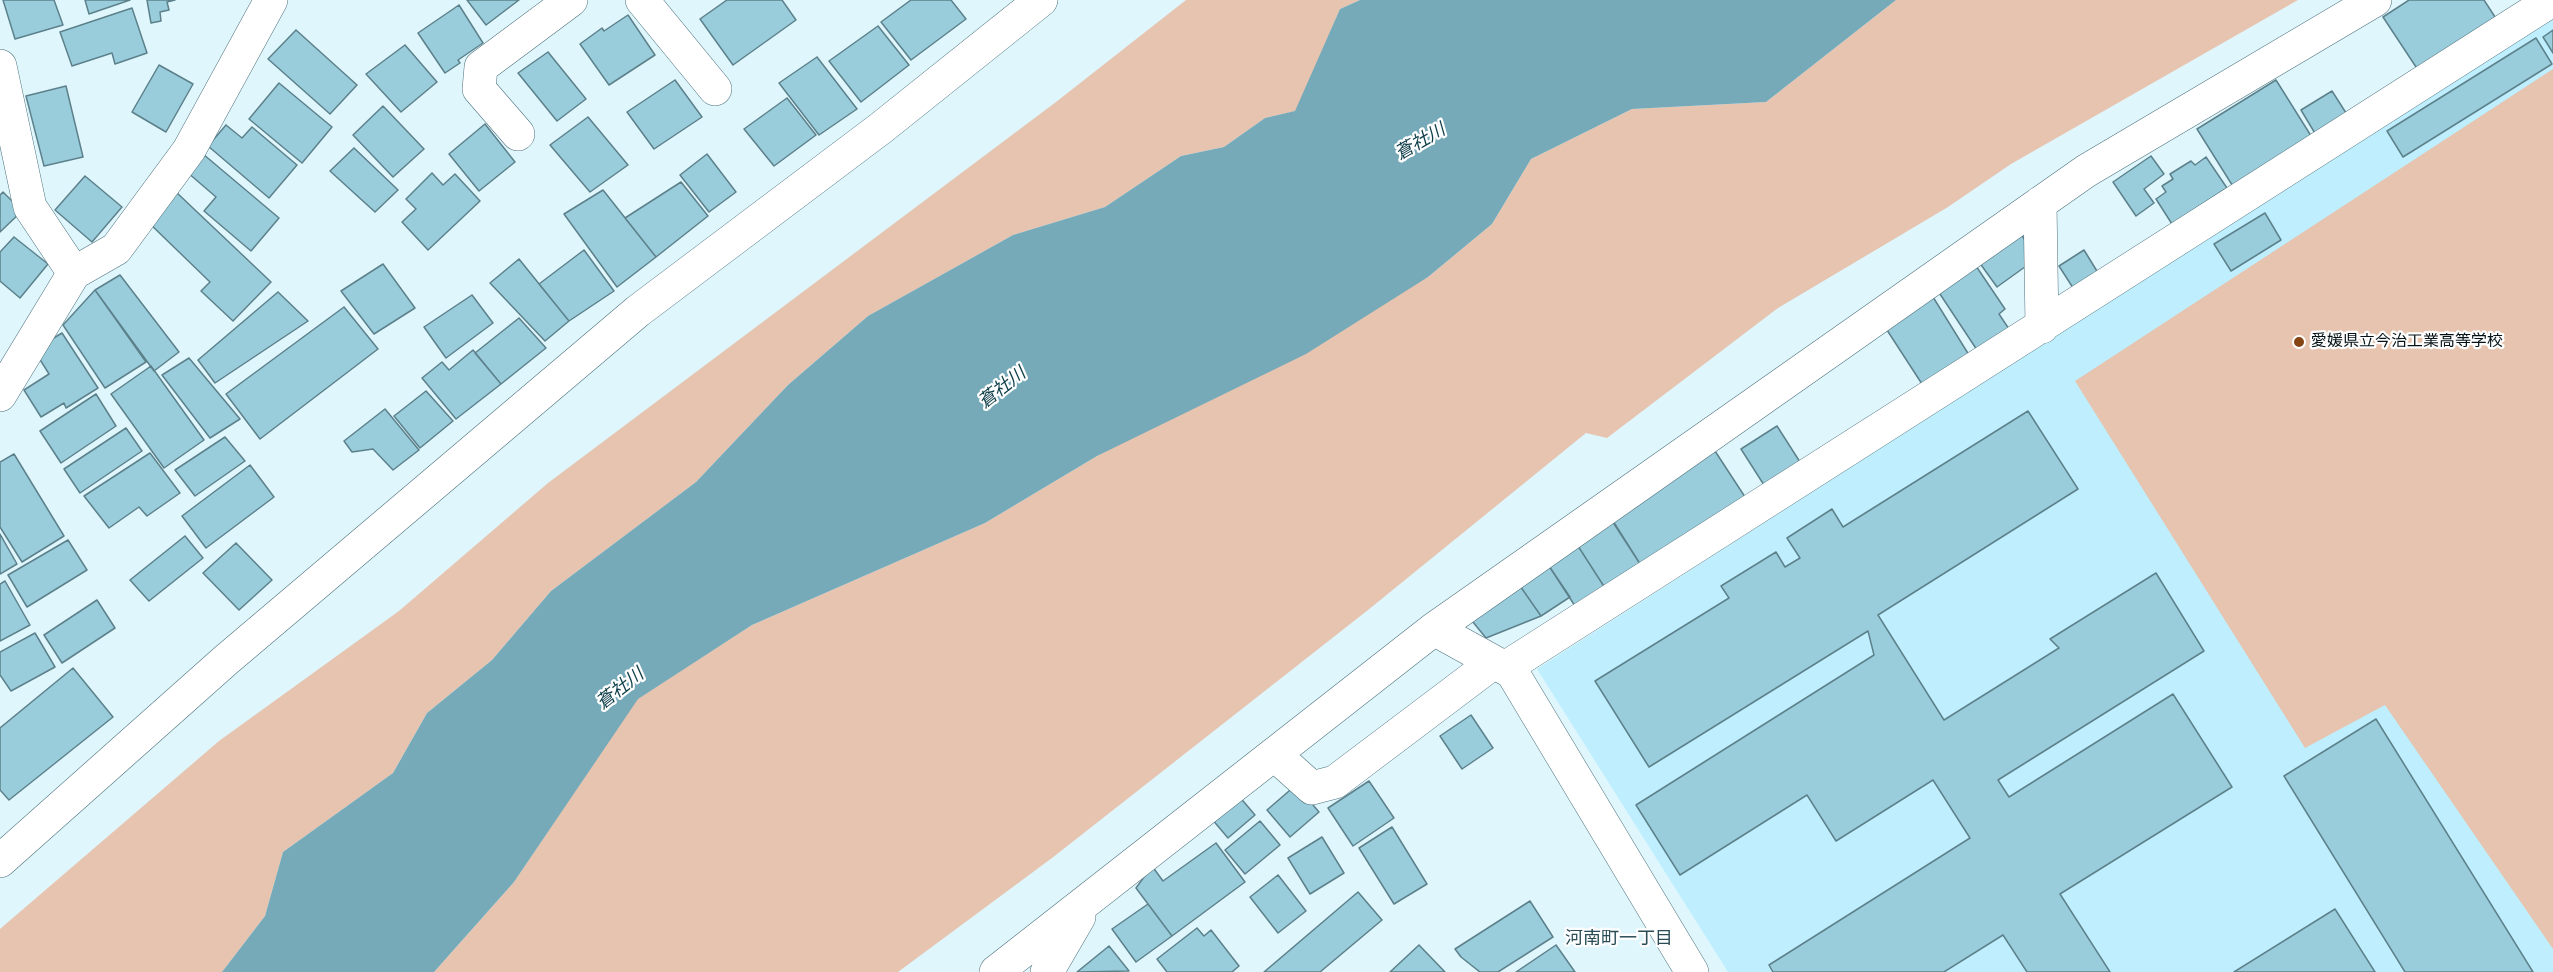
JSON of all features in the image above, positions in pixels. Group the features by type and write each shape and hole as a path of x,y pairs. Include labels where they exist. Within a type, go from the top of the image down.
{"street":[{"path":"0,395 74,273 116,249 189,150 271,0"},
{"path":"518,134 479,89 481,67 571,0"},
{"path":"642,0 715,89"},
{"path":"0,861 226,660 638,311 881,128 1041,0"},
{"path":"996,972 1434,629 2086,171 2375,0"},
{"path":"1275,755 1312,788 1335,782 1500,665 2042,327 2553,0"},
{"path":"0,66 4,108 30,207 74,273"},
{"path":"2040,203 2042,327"},
{"path":"1434,629 1512,672 1681,968"},
{"path":"1047,972 1087,902"}],"shaded area":[{"path":"1186,0 1360,0 1340,9 1296,111 1265,118 1224,147 1181,156 1105,207 1013,235 868,316 788,385 696,482 551,591 492,660 427,713 393,773 283,852 265,916 222,972 0,972 0,929 219,741 399,611 548,483 1056,102"},
{"path":"1896,0 2298,0 2011,164 1948,207 1778,308 1607,438 1586,433 1368,610 1052,858 898,972 434,972 514,882 637,699 752,625 985,523 1097,456 1428,277 1492,224 1531,159 1632,109 1766,102"},
{"name":"愛媛県立今治工業高等学校","path":"2553,15 2553,972 1728,972 1537,669"},
{"path":"2553,69 2553,949 2385,705 2305,748 2075,381"}],"water":[{"name":"蒼社川","path":"1360,0 1896,0 1766,102 1632,109 1531,159 1492,224 1428,277 1306,354 1097,456 985,523 752,625 638,699 514,882 434,972 222,972 265,916 283,852 393,773 427,713 492,660 551,591 696,482 788,385 868,316 1013,235 1105,207 1181,156 1224,147 1265,118 1295,111 1340,9"}],"building":[{"path":"3,0 54,0 63,25 15,39"},
{"path":"85,0 130,0 89,14"},
{"path":"147,0 175,0 167,2 169,10 160,12 161,21 151,23"},
{"path":"467,0 519,0 486,25"},
{"path":"727,0 782,0 796,20 733,65 700,19"},
{"path":"911,0 951,0 966,19 911,60 881,22"},
{"path":"2409,0 2484,0 2497,20 2418,70 2383,17"},
{"path":"459,5 483,43 458,60 460,63 445,73 418,33"},
{"path":"132,8 147,53 115,64 112,53 72,66 60,32"},
{"path":"628,15 655,55 609,85 580,44 602,28 604,31"},
{"path":"878,26 909,65 861,102 829,61"},
{"path":"296,30 357,85 330,114 268,59"},
{"path":"2553,30 2553,53 2543,37"},
{"path":"2536,38 2552,64 2403,157 2387,131"},
{"path":"405,45 437,82 401,112 366,74"},
{"path":"548,52 586,99 557,121 518,73"},
{"path":"817,57 857,109 819,135 779,83"},
{"path":"159,65 193,84 166,132 132,112"},
{"path":"675,80 702,117 654,149 627,112"},
{"path":"2276,80 2313,139 2234,188 2197,129"},
{"path":"279,83 332,127 302,163 249,119"},
{"path":"66,86 83,157 44,166 26,96"},
{"path":"2332,91 2348,116 2316,135 2301,110"},
{"path":"787,98 816,135 774,166 744,129"},
{"path":"383,106 424,149 393,177 353,135"},
{"path":"588,117 628,165 590,192 550,145"},
{"path":"485,124 515,162 479,191 449,154"},
{"path":"226,125 242,138 252,127 297,165 269,198 208,146"},
{"path":"354,148 398,190 375,212 330,171"},
{"path":"203,154 279,218 251,251 204,211 216,197 187,172"},
{"path":"707,154 736,192 709,212 680,175"},
{"path":"2151,156 2164,174 2144,189 2154,203 2136,216 2113,182"},
{"path":"2206,157 2227,188 2172,224 2156,199 2166,192 2162,186 2173,179 2170,174 2191,161 2195,165"},
{"path":"432,173 443,185 455,174 480,201 428,250 402,222 416,209 406,199"},
{"path":"85,176 122,207 92,242 55,210"},
{"path":"681,182 708,216 656,257 625,218"},
{"path":"603,190 656,257 617,287 564,214"},
{"path":"175,191 271,282 233,321 201,291 210,282 147,221"},
{"path":"3,192 22,211 0,232 0,195"},
{"path":"2265,213 2281,240 2231,271 2214,244"},
{"path":"2020,233 2036,255 2029,264 1997,287 1979,262"},
{"path":"14,237 48,264 20,298 0,281 0,252"},
{"path":"584,250 614,291 569,321 539,284"},
{"path":"2084,250 2100,276 2075,291 2059,266"},
{"path":"519,259 569,321 545,341 490,283"},
{"path":"383,264 415,308 374,334 341,291"},
{"path":"1976,266 2005,309 1999,314 2011,332 1979,353 1938,291"},
{"path":"120,275 179,352 154,371 95,290"},
{"path":"95,290 146,362 105,388 63,325"},
{"path":"278,292 308,321 215,383 198,360"},
{"path":"472,295 493,323 446,358 424,327"},
{"path":"1933,297 1969,355 1922,384 1885,327"},
{"path":"344,307 378,349 260,439 226,394"},
{"path":"519,318 546,348 501,384 475,353"},
{"path":"62,333 98,388 66,408 64,403 41,417 24,390 49,374 34,350"},
{"path":"473,350 501,384 456,419 422,378 442,362 449,370"},
{"path":"189,358 240,419 210,438 162,375"},
{"path":"151,366 204,440 164,468 111,394"},
{"path":"426,391 453,421 420,448 394,416"},
{"path":"96,394 116,426 61,463 40,431"},
{"path":"385,409 419,450 393,470 373,449 352,452 344,441"},
{"path":"2028,411 2078,489 1878,615 1944,720 2059,648 2050,639 2156,573 2204,651 1998,780 2009,797 2173,694 2232,787 2060,894 2110,972 2027,972 2003,935 1944,972 1773,972 1769,965 1970,838 1933,780 1836,841 1807,795 1680,875 1636,805 1874,655 1868,631 1649,767 1595,681 1729,598 1721,586 1776,552 1785,567 1800,558 1787,538 1832,509 1843,527"},
{"path":"1777,426 1800,462 1764,485 1741,449"},
{"path":"126,428 142,451 80,493 64,469"},
{"path":"225,437 245,461 195,496 175,470"},
{"path":"1715,451 1747,500 1642,567 1609,516"},
{"path":"150,453 180,493 147,516 139,507 109,528 84,496"},
{"path":"14,454 64,536 22,562 0,527 0,462"},
{"path":"250,465 274,497 206,548 182,516"},
{"path":"1613,521 1642,567 1605,588 1578,546"},
{"path":"0,534 17,564 0,574"},
{"path":"185,536 203,558 149,601 130,580"},
{"path":"68,540 87,570 27,607 8,575"},
{"path":"236,543 272,580 239,610 203,573"},
{"path":"1578,546 1605,588 1575,606 1547,563"},
{"path":"1547,563 1570,597 1541,616 1518,583"},
{"path":"5,581 30,625 0,641 0,584"},
{"path":"1518,583 1541,616 1486,638 1468,616"},
{"path":"97,600 115,628 62,663 44,635"},
{"path":"35,633 55,667 11,691 0,675 0,652"},
{"path":"73,668 113,717 9,800 0,790 0,728"},
{"path":"1471,715 1493,748 1462,769 1440,736"},
{"path":"2376,719 2533,972 2405,972 2284,776"},
{"path":"1369,781 1394,818 1353,846 1328,808"},
{"path":"1296,785 1319,812 1290,837 1267,810"},
{"path":"1238,795 1255,815 1228,838 1211,818"},
{"path":"1260,821 1280,845 1245,874 1225,850"},
{"path":"1392,827 1427,884 1394,904 1359,848"},
{"path":"1322,837 1344,873 1310,894 1288,858"},
{"path":"1216,843 1245,882 1172,936 1136,888 1152,866 1163,881"},
{"path":"1278,875 1306,911 1278,933 1250,897"},
{"path":"1358,892 1382,920 1320,972 1264,972"},
{"path":"1530,901 1553,937 1498,972 1480,972 1461,957 1455,949"},
{"path":"1148,904 1172,936 1136,962 1112,929"},
{"path":"2335,909 2375,972 2234,972"},
{"path":"1197,928 1204,936 1211,930 1239,966 1232,972 1167,972 1157,959"},
{"path":"1419,945 1445,972 1390,972"},
{"path":"1556,945 1575,972 1516,972"},
{"path":"1109,946 1129,971 1077,972"}],"place":[{"name":"愛媛県立今治工業高等学校","path":"2299,342"}],"district":[{"name":"河南町一丁目","path":"1619,940"}]}
